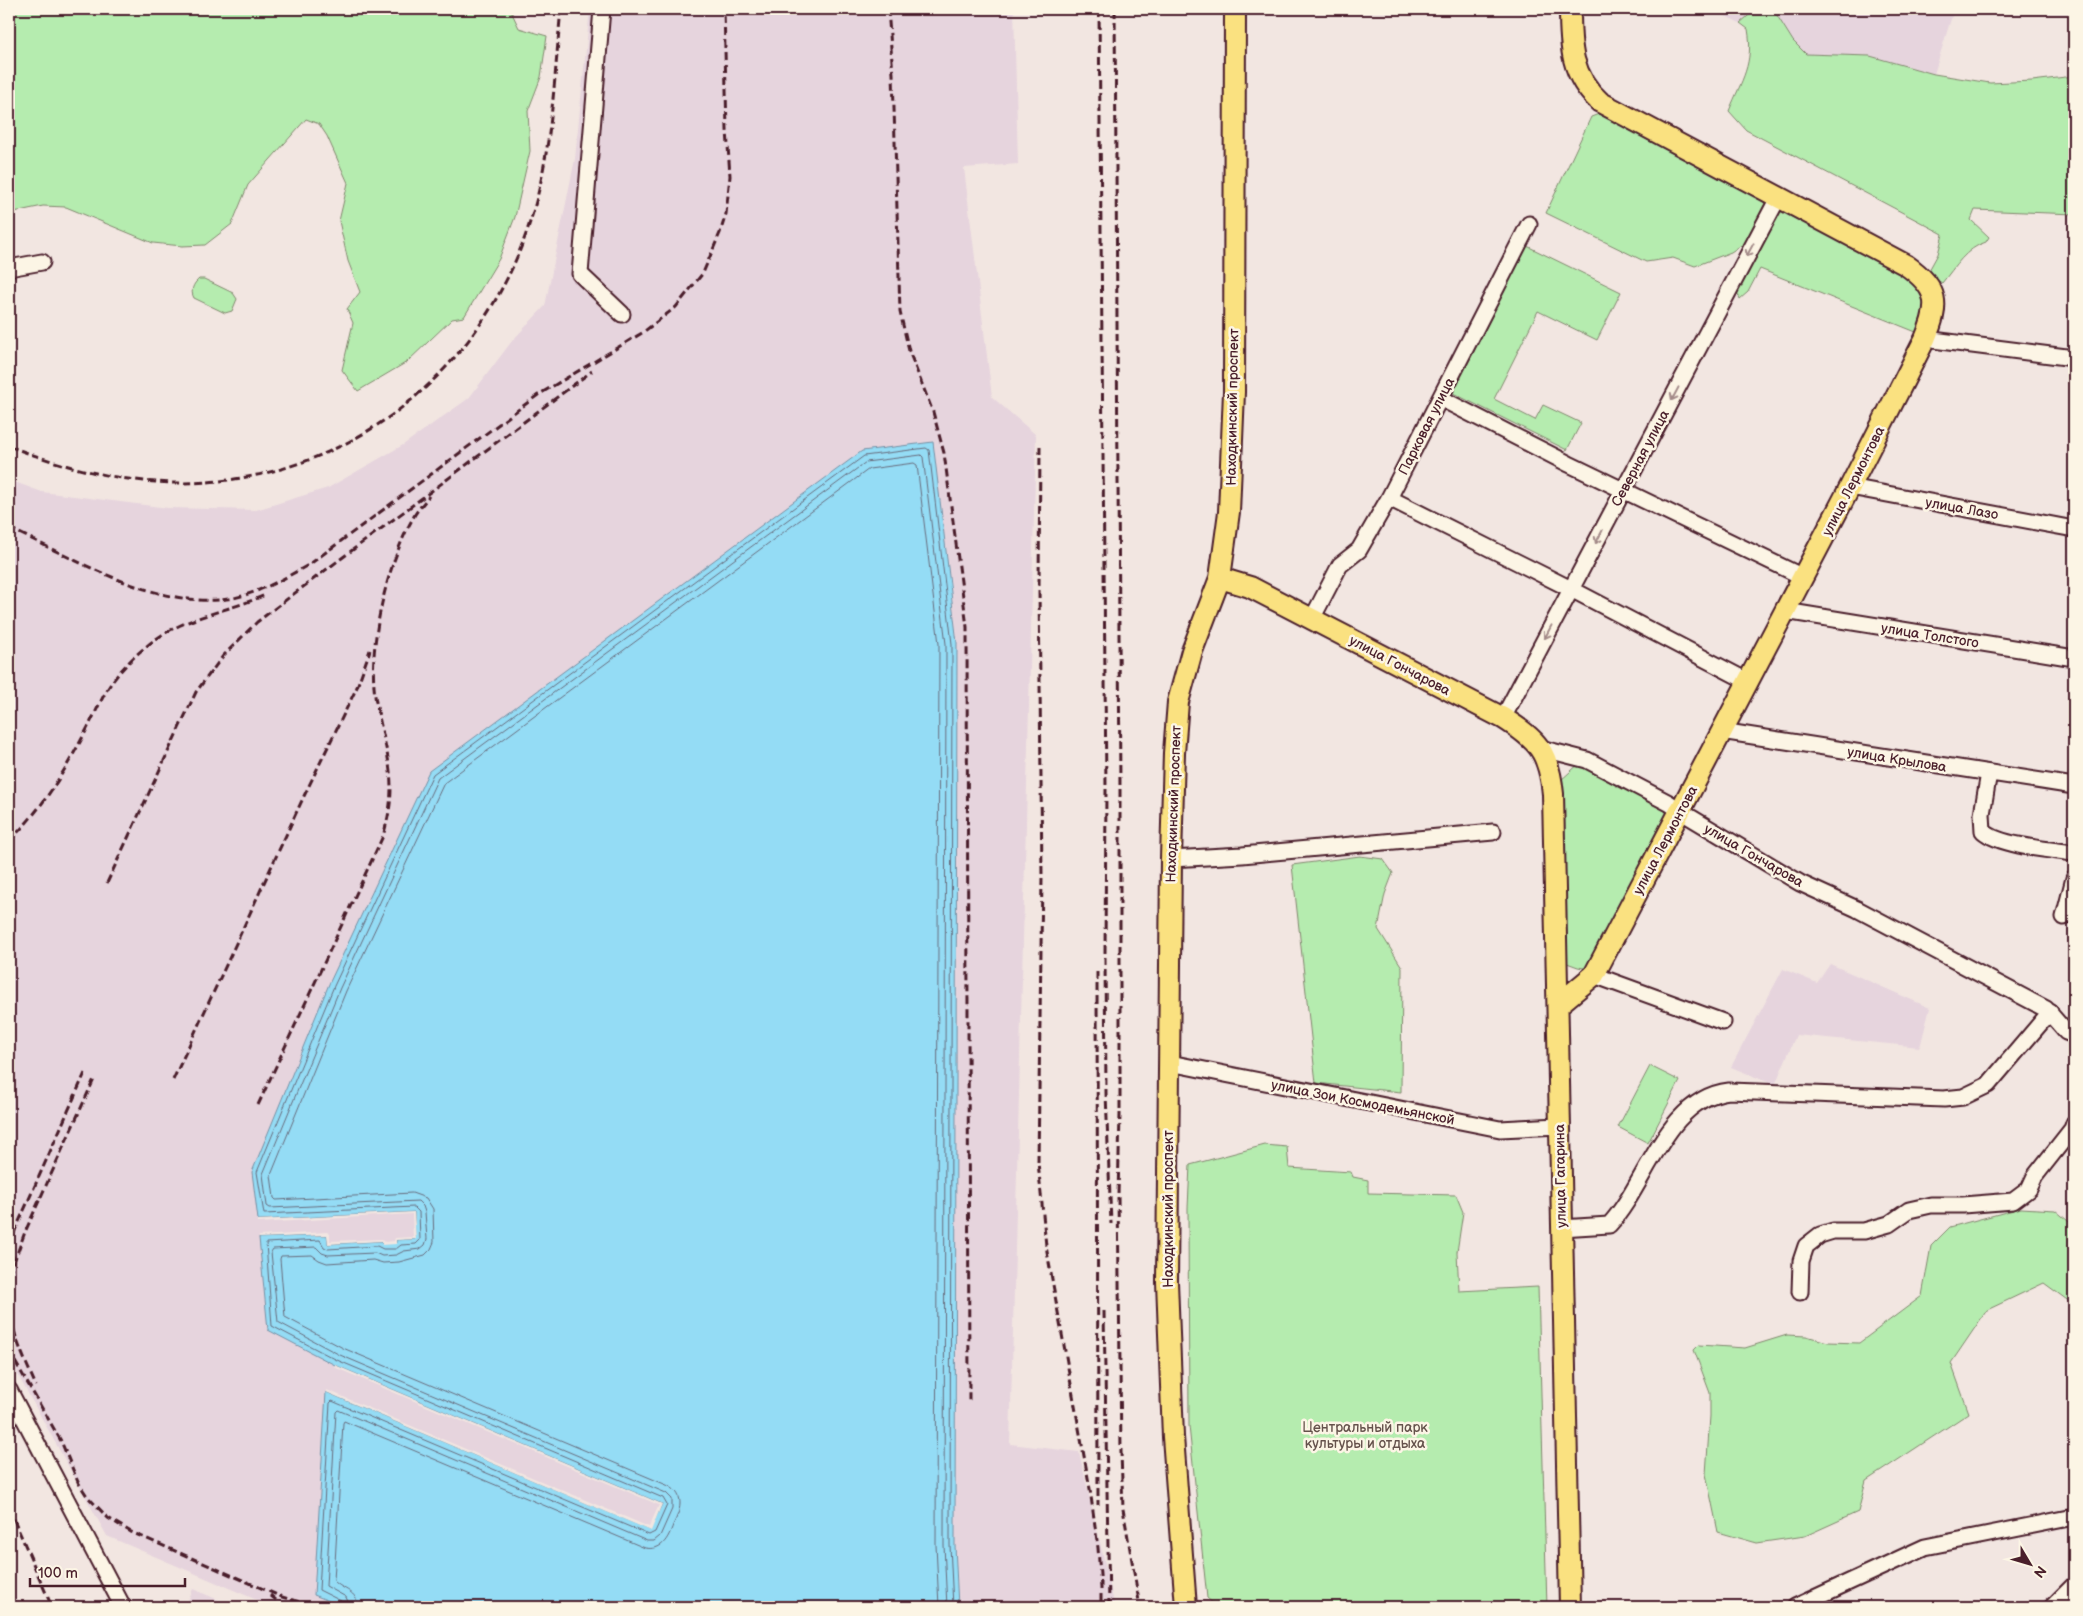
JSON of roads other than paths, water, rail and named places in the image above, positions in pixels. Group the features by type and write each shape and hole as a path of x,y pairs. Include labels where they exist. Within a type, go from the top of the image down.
{"main road":[{"name":"Находкинский проспект","path":"1186,1607 1173,1437 1167,1282 1171,859 1175,724 1178,702 1192,651 1220,578 1230,512 1233,455 1235,9"},
{"name":"улица Лермонтова","path":"1558,1005 1594,975 1850,487 1925,339 1933,320 1935,307 1934,296 1929,286 1920,275 1906,265 1775,203 1610,109 1592,95 1576,67 1570,43 1570,9"},
{"name":"улица Гончарова","path":"1220,578 1250,587 1503,718 1521,730 1540,748"},
{"name":"улица Гагарина","path":"1540,748 1551,775 1553,794 1558,1005 1558,1126 1570,1607"}],"street":[{"path":"602,9 580,274 622,314"},
{"name":"Северная улица","path":"1503,718 1775,203"},
{"name":"Парковая улица","path":"1312,619 1340,565 1359,550 1389,498 1529,224"},
{"path":"9,268 42,262"},
{"path":"1925,339 2074,358"},
{"path":"1440,398 1803,577"},
{"name":"улица Лазо","path":"1850,487 2074,529"},
{"path":"1389,498 1571,589 1749,682"},
{"name":"улица Толстого","path":"1785,612 2074,658"},
{"name":"улица Крылова","path":"1721,732 2074,786"},
{"name":"улица Гончарова","path":"1540,748 1587,760 1680,810 1800,883 1857,909 2050,1012 2066,1032 2074,1035"},
{"path":"1989,773 1982,814 1983,831 1989,836 2018,844 2074,854"},
{"path":"1171,859 1242,855 1493,832"},
{"path":"2064,917 2074,878"},
{"path":"1594,975 1723,1022"},
{"path":"1561,1228 1609,1225 1623,1206 1655,1151 1672,1129 1685,1114 1717,1092 1944,1099 1963,1097 1988,1086 2050,1012"},
{"name":"улица Зои Космодемьянской","path":"1170,1063 1500,1129 1558,1126"},
{"path":"1800,1292 1801,1261 1806,1246 1820,1235 1833,1231 1864,1231 1881,1227 1889,1224 1909,1210 1931,1205 1963,1205 2013,1201 2030,1189 2035,1176 2072,1129 2074,1123"},
{"path":"9,1390 123,1607"},
{"path":"1795,1607 1925,1547 2074,1517"},
{"path":"2052,1607 2074,1585"}],"water":[{"path":"933,442 957,643 955,1545 958,1607 344,1607 314,1595 326,1392 650,1530 662,1504 335,1365 268,1330 259,1238 327,1235 328,1244 382,1241 382,1244 396,1243 396,1240 415,1239 414,1212 258,1220 252,1172 329,984 429,771 862,451"}],"railway":[{"path":"9,446 50,461 115,477 181,483 241,478 297,464 350,441 398,410 441,372 478,328 508,277 530,222 543,170 548,143 561,9"},
{"path":"9,528 118,580 148,590 177,597 206,600 234,598 254,592 310,564 538,395 642,333 676,307 703,273 726,214 730,176 724,9"},
{"path":"888,9 893,74 900,312 909,351 933,412 944,453 967,627 969,1403"},
{"path":"1099,9 1106,789 1106,1093 1111,1224"},
{"path":"1115,9 1120,790 1120,1115 1118,1195 1121,1452 1123,1509 1140,1607"},
{"path":"107,883 196,692 223,656 257,622 592,371"},
{"path":"1040,446 1039,587 1042,877 1038,1162 1046,1246 1090,1489 1101,1588"},
{"path":"258,1105 383,836 388,817 391,783 390,768 376,702 374,681 376,633 387,582 395,559 413,518 429,496"},
{"path":"9,841 32,816 62,774 110,685 133,658 148,645 174,628 265,595"},
{"path":"173,1080 304,796 357,687 370,650"},
{"path":"1097,972 1098,1505"},
{"path":"9,1244 85,1073"},
{"path":"9,1287 11,1270 25,1232 95,1077"},
{"path":"9,1306 16,1337 36,1386"},
{"path":"1104,1311 1109,1607"},
{"path":"9,1351 61,1441 78,1482 87,1496 108,1518 131,1532 282,1597 317,1607"},
{"path":"9,1508 52,1607"},
{"path":"1101,1582 1101,1607"},
{"path":"270,1595 284,1607"}],"park label":[{"name":"Центральный парк культуры и отдыха","path":"1365,1435"}]}
